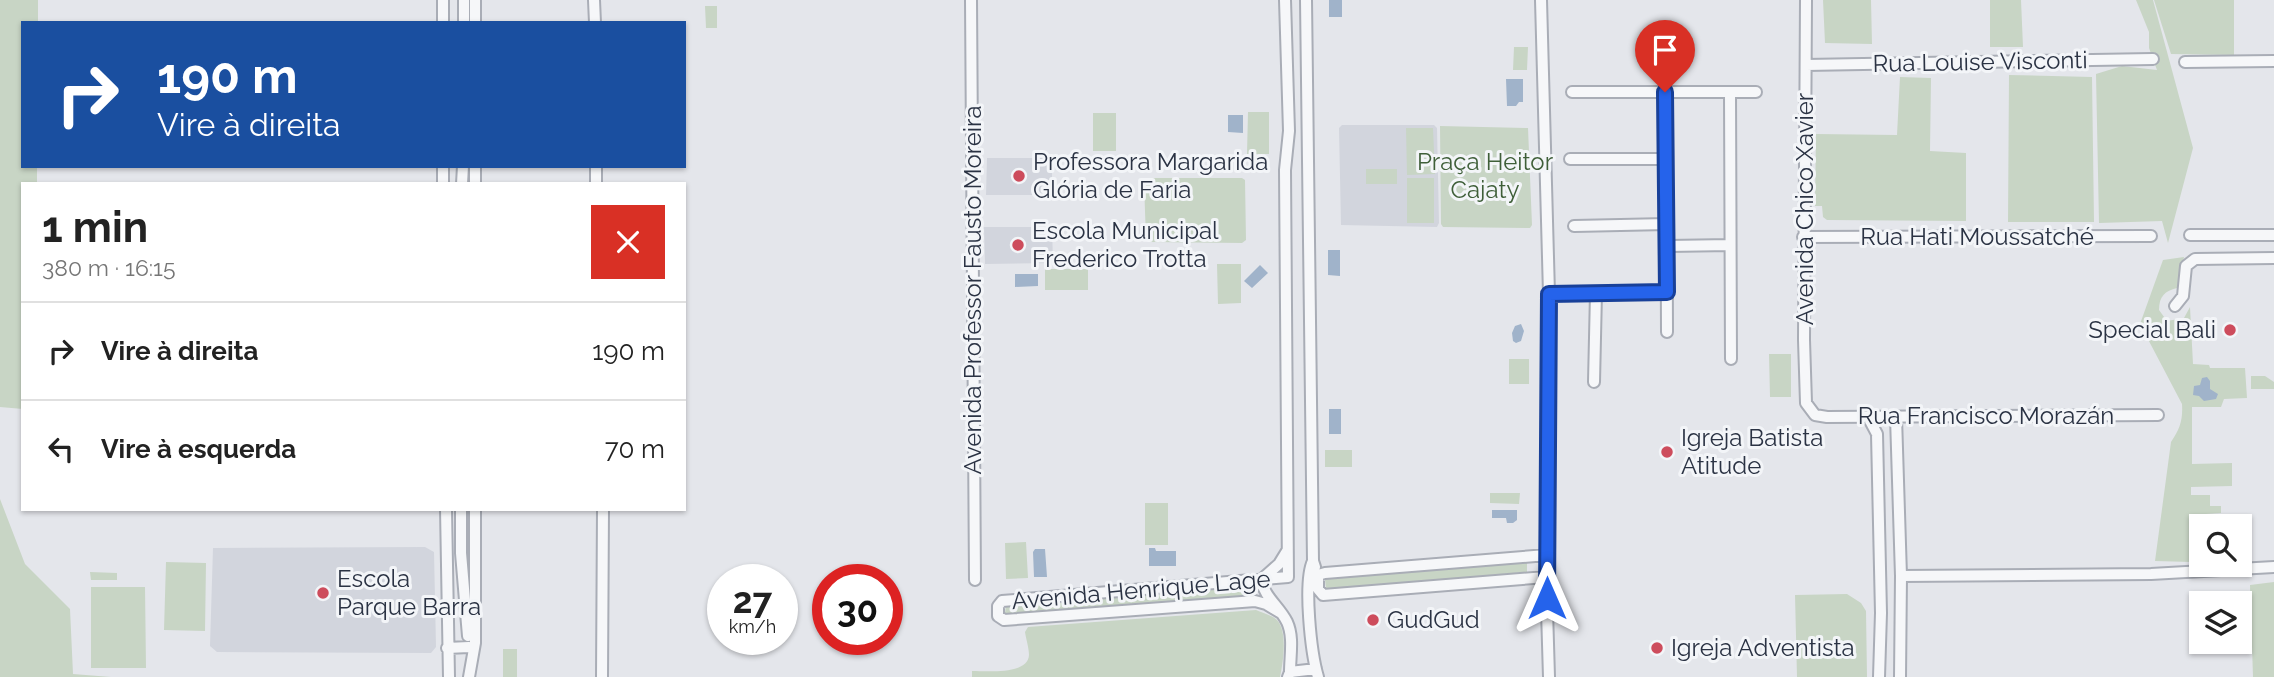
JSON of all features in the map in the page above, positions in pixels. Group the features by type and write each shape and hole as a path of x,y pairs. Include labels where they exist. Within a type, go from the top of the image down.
{"street":[{"path":"443,0 443,21"},
{"path":"464,0 464,21"},
{"path":"475,0 475,21"},
{"path":"594,0 595,21"},
{"name":"Avenida Professor Fausto Moreira","path":"971,0 975,580"},
{"path":"1285,0 1289,131 1284,170 1288,549 1279,564 1261,580 1265,594 1281,613 1289,629 1289,674 1317,673 1310,641 1308,600 1309,570 1313,561"},
{"path":"1306,0 1313,561 1318,575 1318,589 1323,596 1546,577"},
{"path":"1541,0 1549,294 1546,577 1549,677"},
{"name":"Avenida Chico Xavier","path":"1806,0 1803,237 1806,402 1815,415"},
{"name":"Rua Louise Visconti","path":"1806,65 2153,59"},
{"path":"2185,62 2274,61"},
{"path":"1572,92 1756,92"},
{"path":"1665,92 1667,332"},
{"path":"1730,93 1731,359"},
{"path":"1570,159 1666,159"},
{"path":"1574,226 1667,224"},
{"path":"2190,236 2274,235"},
{"name":"Rua Hati Moussatché","path":"1803,237 2151,236"},
{"path":"1668,246 1730,245"},
{"path":"2175,306 2183,296 2186,266 2195,259 2274,258"},
{"path":"1549,294 1667,292"},
{"path":"1594,382 1596,293"},
{"name":"Rua Francisco Morazán","path":"1815,415 2158,415"},
{"path":"1868,417 1877,434 1881,613 1879,677"},
{"path":"1896,417 1901,576 1900,677"},
{"path":"446,511 449,677 468,677"},
{"path":"461,511 461,553 469,647 468,677"},
{"path":"468,677 475,643 475,511"},
{"path":"602,677 603,511"},
{"name":"Avenida Henrique Lage","path":"1281,613 1255,601 1004,620 998,616 1002,600 1288,576 1288,549"},
{"path":"1318,575 1547,555"},
{"path":"1901,576 2151,574 2274,567"},
{"path":"1881,613 1900,613"},
{"path":"447,648 469,647"}],"shaded area":[{"path":"1342,125 1434,125 1437,128 1437,227 1341,225 1339,128"},
{"name":"Professora Margarida Glória de Faria","path":"987,158 1052,158 1052,195 986,195"},
{"name":"Escola Municipal Frederico Trotta","path":"984,227 1052,227 1053,263 985,264"},
{"name":"Escola Parque Barra","path":"425,547 434,552 436,647 431,653 217,652 210,646 213,548"}],"green space":[{"path":"0,0 38,0 38,21 21,21 21,168 37,168 37,182 21,182 21,409 0,407"},
{"path":"1823,0 1871,0 1872,44 1825,43"},
{"path":"1990,0 2021,0 2023,47 1990,47"},
{"path":"2136,0 2153,0 2193,148 2168,243 2162,221 2099,223 2096,74 2122,66 2157,70 2149,48 2149,32"},
{"path":"2154,0 2234,0 2234,55 2171,54"},
{"path":"705,6 717,6 717,28 706,28"},
{"path":"1514,47 1528,47 1527,70 1513,70"},
{"path":"2009,75 2092,77 2094,222 2008,222"},
{"path":"1900,77 1931,78 1930,151 1966,153 1966,221 1827,220 1823,217 1822,206 1815,206 1816,134 1897,135"},
{"path":"1248,112 1269,112 1269,154 1247,154"},
{"path":"1093,113 1116,113 1116,151 1093,151"},
{"name":"Praça Heitor Cajaty","path":"1440,126 1528,128 1530,228 1443,227"},
{"path":"1406,128 1433,128 1435,174 1407,175"},
{"path":"1366,169 1397,169 1397,184 1366,184"},
{"path":"1149,178 1242,178 1245,180 1246,240 1242,243 1146,240 1144,182"},
{"path":"1407,178 1434,178 1434,223 1407,223"},
{"path":"2184,257 2177,288 2164,295 2159,310 2167,321 2184,318 2190,307 2193,364 2209,365 2210,368 2245,368 2247,398 2224,399 2221,407 2192,407 2192,464 2232,463 2232,486 2191,487 2191,495 2210,495 2210,506 2221,506 2221,513 2189,514 2189,562 2155,561 2171,442 2177,433 2182,415 2182,404 2140,324 2163,260"},
{"path":"1217,264 1241,264 1241,303 1218,304"},
{"path":"1045,269 1088,269 1088,290 1045,290"},
{"path":"1769,354 1791,354 1791,397 1770,397"},
{"path":"1509,359 1529,359 1529,384 1509,384"},
{"path":"2251,376 2265,376 2274,382 2274,389 2251,389"},
{"path":"1325,450 1352,450 1352,467 1325,467"},
{"path":"1490,493 1520,493 1519,504 1490,503"},
{"path":"0,499 25,564 70,609 73,674 111,677 0,677"},
{"path":"1145,503 1168,503 1168,545 1145,545"},
{"path":"1026,542 1028,578 1006,579 1005,543"},
{"path":"166,562 206,563 205,631 164,630"},
{"path":"1527,563 1527,572 1326,589 1325,579"},
{"path":"90,572 117,573 117,580 91,580"},
{"path":"2274,582 2274,677 2253,677 2250,585"},
{"path":"1250,585 1253,593 1251,595 1010,615 1005,613 1006,606"},
{"path":"91,587 145,587 146,668 91,668"},
{"path":"1847,594 1861,603 1866,611 1867,677 1797,677 1795,595"},
{"path":"1256,610 1275,618 1283,632 1280,677 972,677 972,671 1006,670 1022,666 1029,655 1025,632 1028,627"},
{"path":"503,649 517,649 517,677 503,677"}],"water":[{"path":"1329,0 1342,0 1342,17 1329,17"},
{"path":"1506,79 1523,79 1523,102 1516,106 1507,106"},
{"path":"1228,115 1243,115 1243,133 1228,132"},
{"path":"1328,250 1340,250 1340,276 1328,275"},
{"path":"1260,265 1268,273 1252,288 1244,281"},
{"path":"1015,274 1038,274 1038,286 1015,287"},
{"path":"1521,324 1524,331 1521,341 1516,343 1512,333 1515,326"},
{"path":"2207,377 2210,389 2218,394 2216,399 2204,401 2193,395 2194,386 2200,385 2202,378"},
{"path":"1329,409 1341,409 1341,434 1329,434"},
{"path":"1492,510 1517,510 1517,520 1507,523 1506,518 1492,518"},
{"path":"1149,548 1155,548 1156,551 1176,551 1176,566 1149,566"},
{"path":"1035,549 1045,549 1047,577 1034,577"}],"place":[{"name":"Professora Margarida Glória de Faria","path":"1019,176"},
{"name":"Escola Municipal Frederico Trotta","path":"1018,245"},
{"name":"Special Bali","path":"2230,330"},
{"name":"Igreja Batista Atitude","path":"1667,452"},
{"name":"Escola Parque Barra","path":"323,593"},
{"name":"GudGud","path":"1373,620"},
{"name":"Igreja Adventista","path":"1657,648"}],"route":[{"path":"1547,598 1549,294 1667,292 1665,92"}]}
